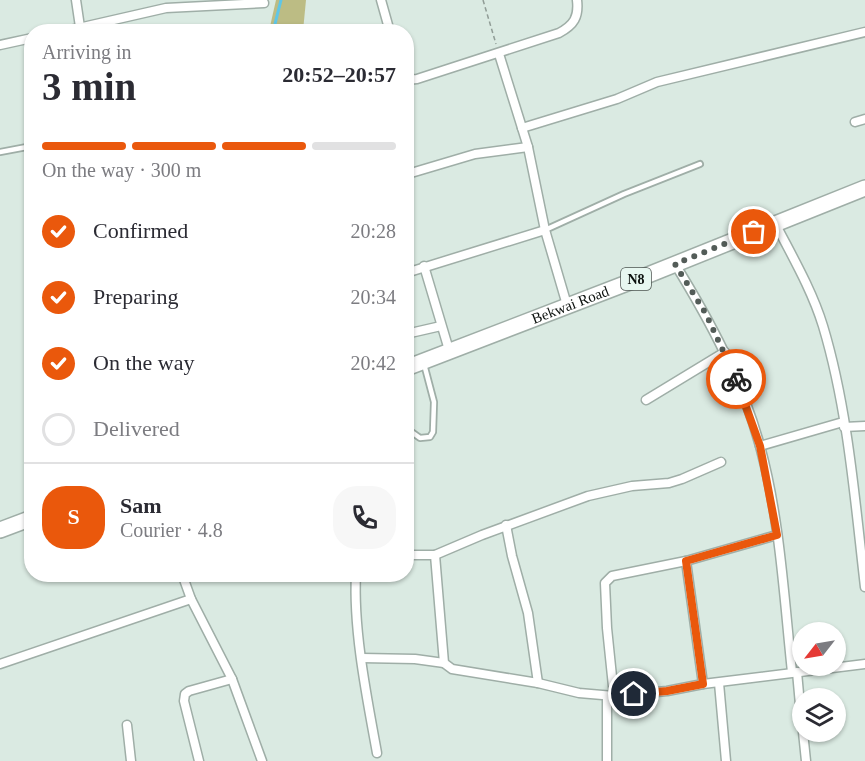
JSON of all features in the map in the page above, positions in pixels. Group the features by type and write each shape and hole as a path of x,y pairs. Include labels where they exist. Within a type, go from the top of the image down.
{"highway":[{"name":"Bekwai Road","path":"414,365 865,188"},
{"path":"0,530 24,521"}],"street":[{"path":"76,0 80,24"},
{"path":"381,0 388,24"},
{"path":"414,79 559,33 571,27 579,14 577,0"},
{"path":"91,24 166,4 264,3"},
{"path":"522,128 617,99 657,82 865,32"},
{"path":"0,45 24,40"},
{"path":"499,54 528,147 545,230 567,305"},
{"path":"855,122 865,119"},
{"path":"414,172 475,154 528,147"},
{"path":"775,222 806,283 822,324 834,365 850,463 865,587"},
{"path":"414,270 545,230"},
{"path":"675,264 706,314 725,352 760,446 777,535 792,656"},
{"path":"424,266 449,350"},
{"path":"414,332 441,326"},
{"path":"646,400 725,352"},
{"path":"760,446 844,425 865,426"},
{"path":"414,555 435,555 506,525 588,496 632,486 669,483 721,462"},
{"path":"506,525 528,613 538,683"},
{"path":"607,761 611,696 605,583 612,576 686,561 777,535"},
{"path":"435,555 444,663"},
{"path":"686,561 703,684"},
{"path":"185,582 191,599 232,679 262,761"},
{"path":"356,582 365,692 377,753"},
{"path":"0,664 191,599"},
{"path":"362,658 415,659 444,663 452,669 538,683 579,693 611,696 667,691 792,672"},
{"path":"846,666 865,664"},
{"path":"199,761 184,701 185,694 232,679"},
{"path":"719,683 726,761"},
{"path":"128,725 131,761"},
{"path":"804,742 806,761"}],"lane":[{"path":"0,152 24,148"},
{"path":"545,230 624,194 700,164"},
{"path":"414,434 420,438 430,437 433,432 434,402 424,361"}],"path":[{"path":"483,0 499,54"}],"green space":[{"path":"276,0 306,0 304,24 271,24"}],"waterway":[{"path":"275,24 281,0"}],"way so far":[{"path":"736,379 706,314 675,264 754,232"}],"route":[{"path":"634,694 703,684 686,561 777,535 760,446 736,379"}]}
